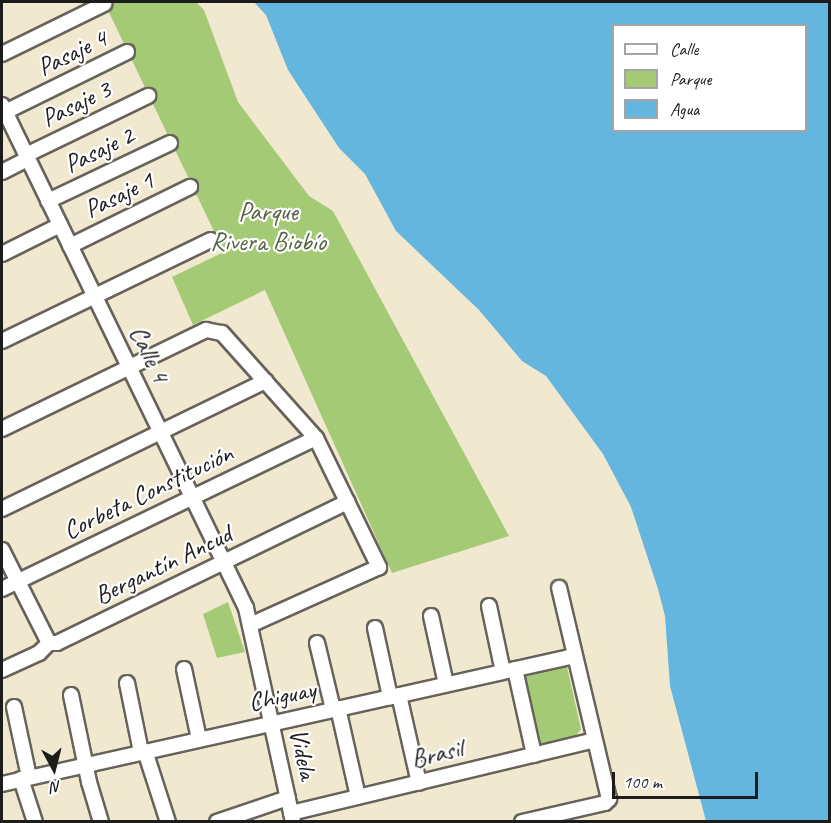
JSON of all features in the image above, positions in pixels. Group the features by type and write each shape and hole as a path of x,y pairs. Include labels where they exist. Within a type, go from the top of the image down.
{"street":[{"path":"2,54 104,4"},
{"name":"Pasaje 4","path":"3,108 127,52"},
{"name":"Pasaje 3","path":"2,172 148,96"},
{"name":"Calle 4","path":"3,108 225,562 250,626"},
{"name":"Pasaje 2","path":"48,201 170,142"},
{"name":"Pasaje 1","path":"70,246 190,187"},
{"path":"2,254 60,225"},
{"path":"2,341 211,240"},
{"path":"2,429 195,335 211,329 222,333 316,438 379,567 250,626"},
{"path":"2,509 266,381"},
{"name":"Corbeta Constitución","path":"2,589 316,438"},
{"name":"Bergantín Ancud","path":"2,670 39,653 49,643 57,643 348,502"},
{"path":"2,550 49,643"},
{"path":"522,822 607,802 609,796 559,588"},
{"path":"489,606 534,755"},
{"path":"431,616 446,684"},
{"name":"Videla","path":"250,626 292,817"},
{"path":"375,628 419,783"},
{"path":"317,643 358,797"},
{"name":"Chiguay","path":"2,784 574,656"},
{"path":"184,669 199,739"},
{"path":"127,683 143,751 168,822"},
{"path":"70,695 101,822"},
{"path":"14,707 25,778 35,822"},
{"name":"Brasil","path":"292,817 358,797 594,740"},
{"path":"218,821 288,798"}],"green space":[{"path":"82,2 104,2 86,10"},
{"name":"Parque Rivera Biobío","path":"104,2 196,2 204,10 238,102 309,196 333,211 509,536 392,573 265,290 193,325 172,277 224,252"},
{"path":"228,602 245,652 217,658 203,614"},
{"path":"567,667 581,729 574,738 543,745 537,742 523,677"}],"water":[{"path":"254,2 829,2 829,821 706,821 670,686 665,616 658,589 631,507 603,454 546,376 522,361 479,310 396,231 365,174 339,148 288,70 266,15"}]}
